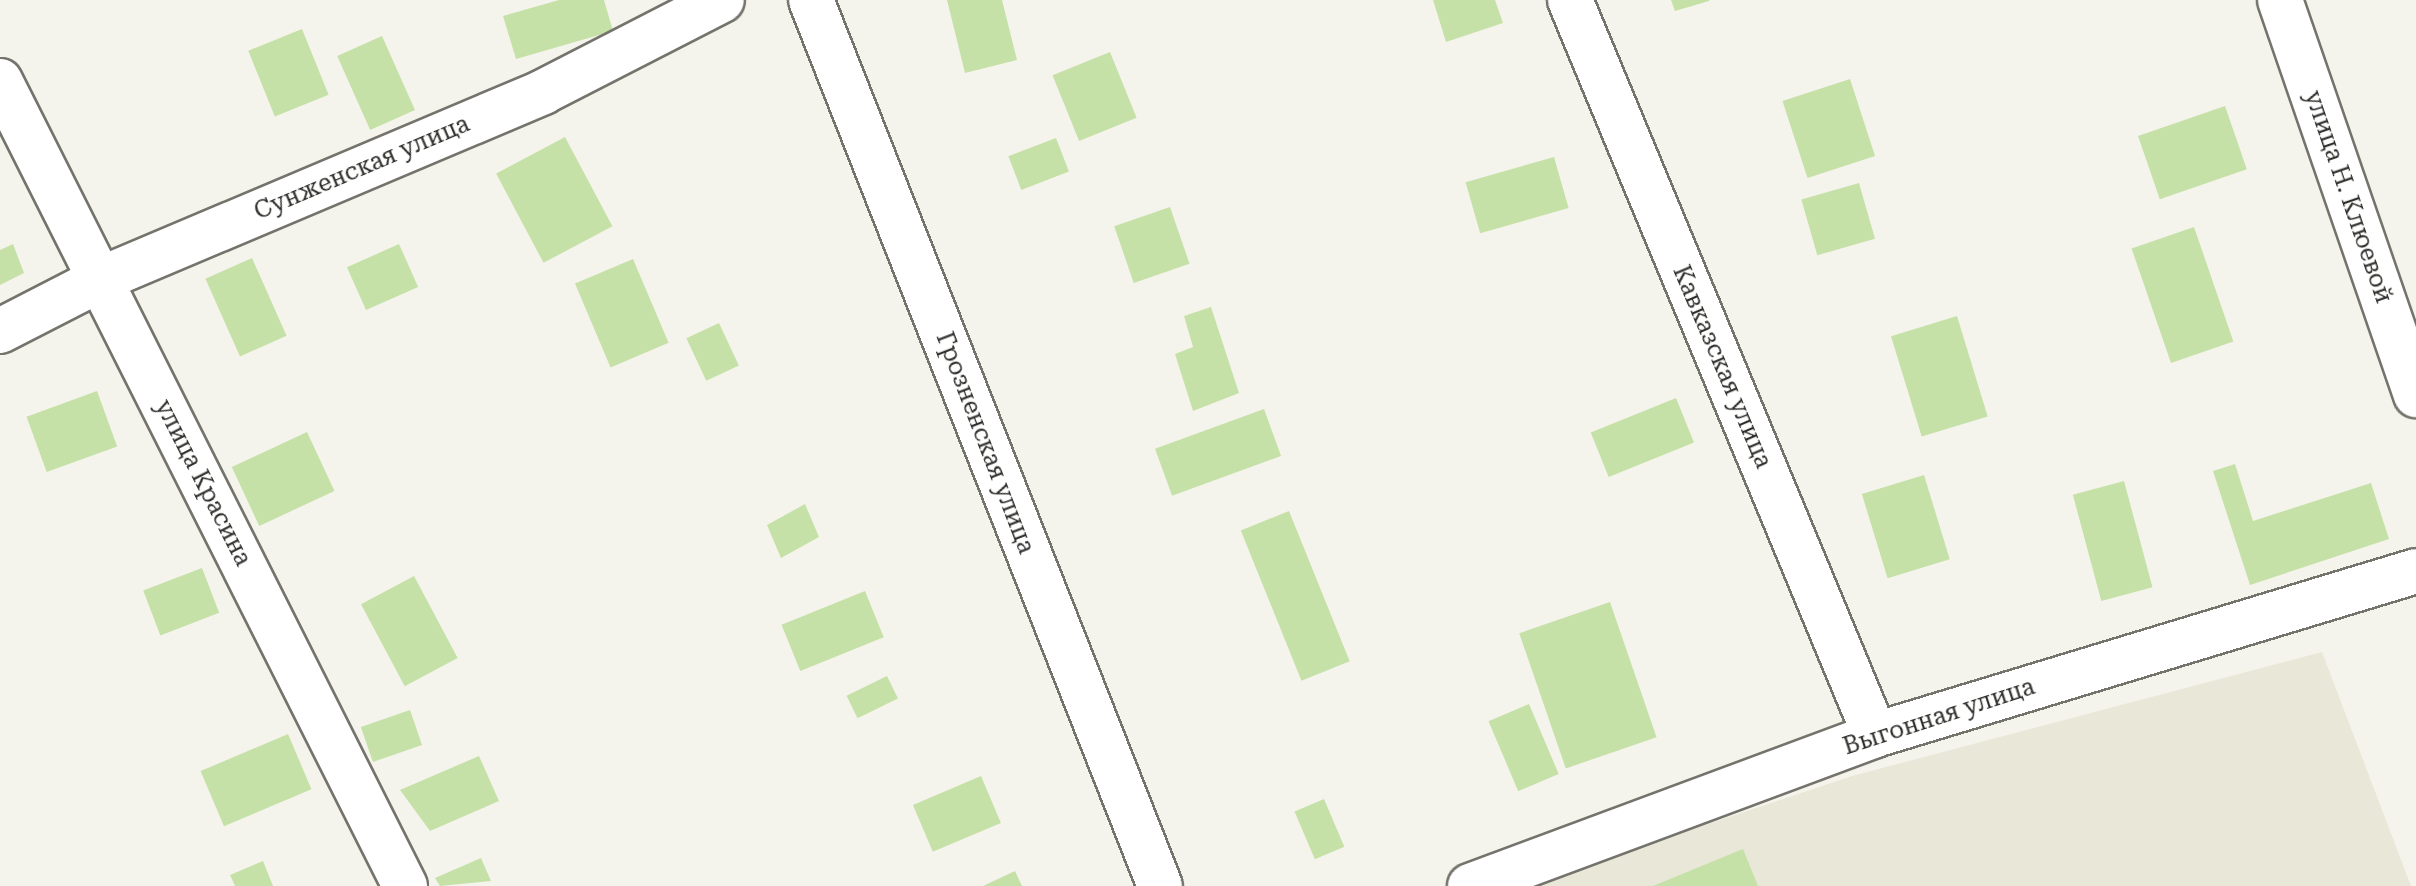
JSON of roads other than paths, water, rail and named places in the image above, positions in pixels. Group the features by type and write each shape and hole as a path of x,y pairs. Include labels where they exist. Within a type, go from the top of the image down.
{"street":[{"name":"Сунженская улица","path":"0,331 101,279 543,92 722,0"},
{"name":"Грозненская улица","path":"811,0 1160,886"},
{"name":"Кавказская улица","path":"1570,0 1875,735"},
{"name":"улица Н. Клюевой","path":"2280,0 2416,395"},
{"name":"улица Красина","path":"0,81 405,886"},
{"name":"Выгонная улица","path":"1470,886 1875,735 2416,571"}]}
